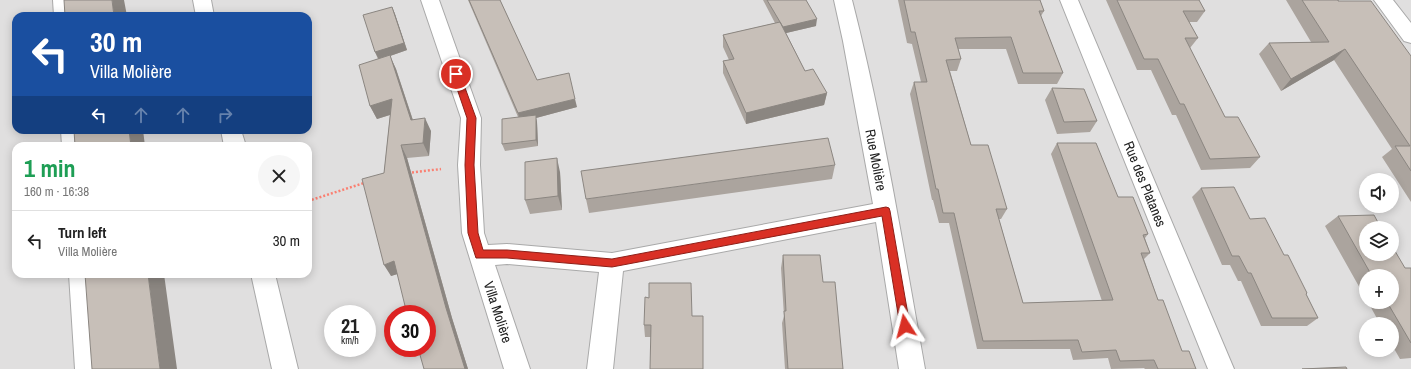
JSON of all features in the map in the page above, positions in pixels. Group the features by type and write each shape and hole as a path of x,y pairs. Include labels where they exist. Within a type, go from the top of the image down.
{"street":[{"path":"202,0 204,12"},
{"name":"Villa Molière","path":"430,0 471,118 469,165 473,233 517,369"},
{"name":"Rue Molière","path":"843,0 853,40 886,211 912,369"},
{"name":"Rue des Platanes","path":"1069,0 1221,369"},
{"path":"1383,0 1411,36"},
{"path":"480,255 507,254 612,263 886,211"},
{"path":"600,369 612,263"},
{"path":"264,278 285,369"}],"lane":[{"path":"61,0 62,12"},
{"path":"79,278 85,369"}],"path":[{"path":"402,174 469,165"},
{"path":"312,199 366,182"}],"shaded area":[{"path":"0,0 1411,0 1411,369 0,369"}],"building":[{"path":"64,0 112,0 114,12 65,12"},
{"path":"469,0 500,0 537,80 569,73 575,99 518,113"},
{"path":"767,0 806,0 817,19 783,27"},
{"path":"904,0 1040,0 1044,11 1039,11 1063,73 1023,73 1011,37 955,38 961,59 946,60 971,145 988,145 1007,209 996,209 1023,303 1113,300 1057,143 1096,143 1118,197 1133,197 1148,234 1143,235 1150,253 1141,253 1158,300 1163,300 1182,351 1189,351 1196,369 1158,369 1154,360 1120,361 1116,350 1082,352 1078,340 983,341 954,213 943,213 938,189 936,189 914,82 927,82 915,32 911,32"},
{"path":"1117,0 1199,0 1205,11 1183,11 1198,38 1185,38 1225,117 1238,117 1260,157 1210,159 1184,104 1180,104 1158,59 1144,59"},
{"path":"1302,0 1371,1 1411,56 1411,171 1395,146 1410,146 1345,49 1291,79 1269,43 1329,42"},
{"path":"392,7 404,43 375,52 363,15"},
{"path":"780,22 805,71 813,69 827,93 746,113 723,61 734,59 723,35"},
{"path":"390,55 411,120 425,118 423,143 401,145 446,308 465,369 424,369 421,357 436,357 436,305 405,305 394,261 384,265 362,179 384,173 392,99 370,106 359,65"},
{"path":"1052,88 1084,89 1097,121 1064,122"},
{"path":"536,115 536,140 502,144 502,119"},
{"path":"74,134 130,134 130,142 75,142"},
{"path":"828,138 835,165 586,199 581,171"},
{"path":"557,158 558,196 525,200 525,162"},
{"path":"1234,187 1250,219 1265,218 1284,255 1288,255 1318,318 1272,318 1251,273 1248,273 1239,256 1232,256 1201,188"},
{"path":"1374,215 1377,221 1359,221 1359,253 1338,216"},
{"path":"783,255 820,255 823,282 835,282 843,369 788,369 784,311 786,311"},
{"path":"1399,258 1405,268 1411,268 1411,343 1399,322 1399,317 1396,317 1391,309 1399,309 1399,269 1368,269 1364,261 1399,261"},
{"path":"85,278 149,278 160,369 92,369"},
{"path":"649,283 691,283 692,316 703,316 703,369 650,369 651,325 644,325 645,297 649,298"},
{"path":"1346,367 1347,369 1302,369"}],"route":[{"path":"456,74 471,118 469,165 473,233 480,255 507,254 612,263 886,211 905,326"}]}
